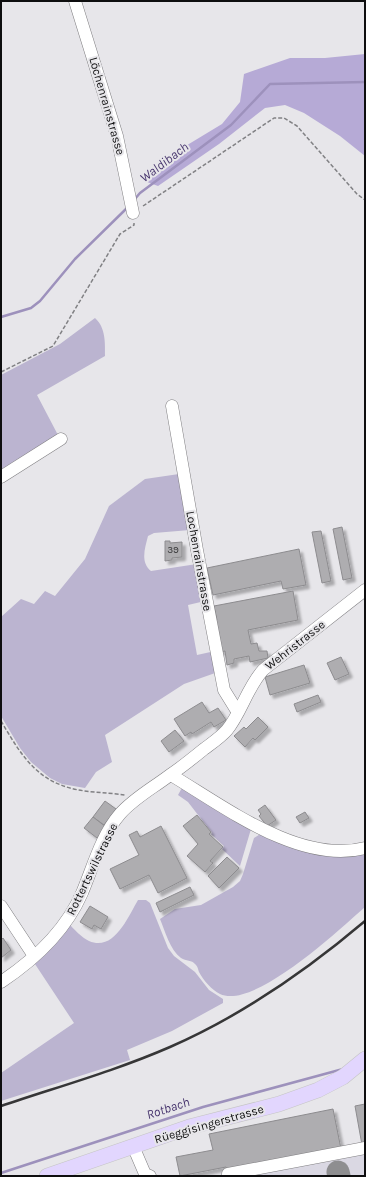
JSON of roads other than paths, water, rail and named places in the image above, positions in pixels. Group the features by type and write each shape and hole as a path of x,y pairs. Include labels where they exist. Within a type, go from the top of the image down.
{"main road":[{"name":"Rüeggisingerstrasse","path":"47,1176 189,1128 279,1104 333,1083 365,1059"}],"street":[{"name":"Löchenrainstrasse","path":"75,1 117,136 133,213"},
{"name":"Lochenrainstrasse","path":"172,406 197,550 224,690 237,712"},
{"path":"1,476 61,439"},
{"name":"Wehristrasse","path":"237,712 254,680 263,670 365,590"},
{"name":"Rottertswilstrasse","path":"1,982 34,956 53,938 67,920 81,895 98,852 120,814 138,798 171,775 228,729 237,712"},
{"path":"171,775 272,834 298,844 329,851 365,848"},
{"path":"1,906 34,956"},
{"path":"133,1146 147,1175"},
{"path":"228,1174 357,1148"}],"waterway":[{"name":"Waldibach","path":"134,200 140,193 231,125 270,84 365,82"},
{"name":"Waldibach","path":"1,317 31,308 40,301 75,259 128,207"},
{"name":"Rotbach","path":"1,1173 203,1107 343,1069"}],"railway":[{"path":"1,1106 128,1064 196,1035 247,1007 296,975 365,921"}]}
